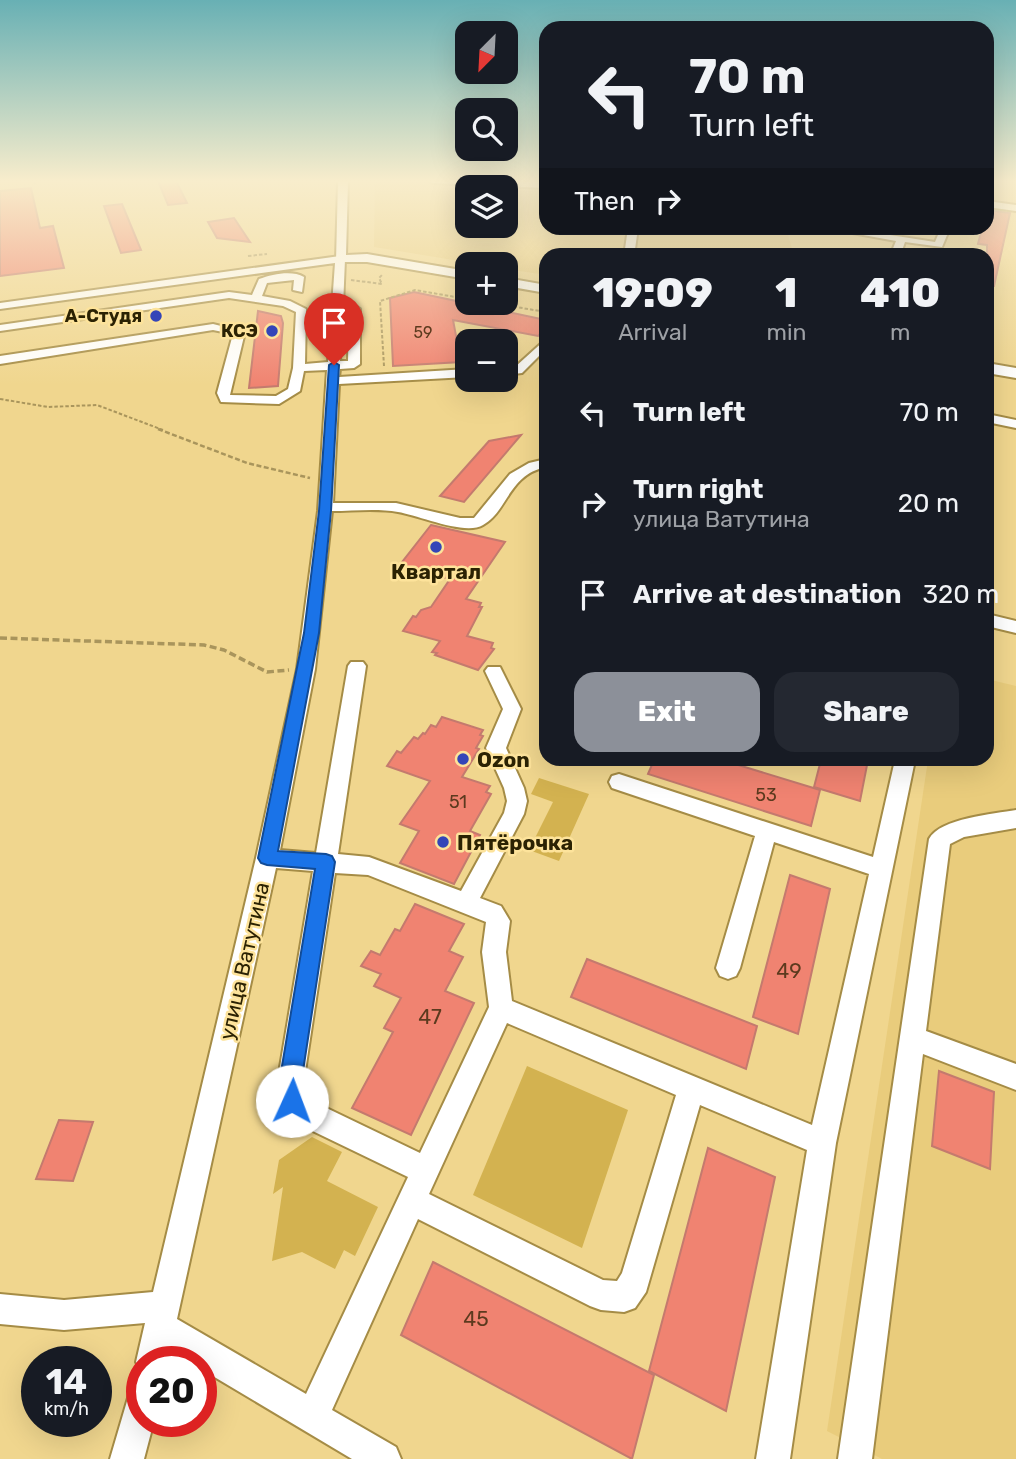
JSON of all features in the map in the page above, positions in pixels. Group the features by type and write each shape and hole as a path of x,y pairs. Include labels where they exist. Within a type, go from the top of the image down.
{"main road":[{"name":"улица Ватутина","path":"340,249 340,259"},
{"path":"340,259 368,258 455,273"},
{"path":"518,284 539,288"},
{"path":"994,369 1016,373"}],"street":[{"path":"0,306 340,259"},
{"name":"улица Ватутина","path":"156,1346 267,858 306,669 325,506 340,259"},
{"path":"256,298 263,281 275,278 299,277 298,290"},
{"path":"138,287 144,307"},
{"path":"0,328 229,295 286,303 302,311 299,368 294,391 286,398 234,401 225,399 223,393 239,332 213,327 0,360"},
{"path":"518,370 539,349"},
{"path":"299,368 384,378 455,374"},
{"path":"994,419 1016,424"},
{"path":"325,506 396,507 460,523 478,522 491,510 503,489 519,472 531,464 539,463"},
{"path":"994,622 1016,627"},
{"path":"357,666 290,1084 292,1101 304,1112 426,1171"},
{"path":"466,903 514,814 517,801 496,748 512,709 494,671"},
{"path":"773,1459 822,1143 904,766"},
{"path":"619,782 881,869"},
{"path":"859,1452 940,839 960,829 1016,819"},
{"path":"728,968 768,831"},
{"path":"267,858 369,866 492,913 498,921 494,952 501,1008 312,1417"},
{"path":"501,1008 822,1143"},
{"path":"913,1038 1016,1077"},
{"path":"412,1201 601,1295 624,1297 635,1281 691,1088"},
{"path":"0,1309 64,1315 163,1316 312,1417 384,1459"},
{"path":"127,1459 133,1437"}],"path":[{"path":"349,280 382,284"},
{"path":"384,378 380,300 415,290 455,297"},
{"path":"518,307 539,311"},
{"path":"0,399 48,407 97,405 247,463 327,480"},
{"path":"0,638 204,645 224,650 267,672 306,669"}],"shaded area":[{"path":"387,249 539,249 539,274 518,271 518,252 455,252 455,260"},
{"path":"994,681 1016,686 1016,1459 882,1459 827,1431 927,766 994,766"},
{"path":"539,778 589,794 559,861 529,850 553,802 531,794"},
{"path":"527,1066 628,1110 582,1248 473,1195"},
{"path":"312,1137 342,1152 327,1181 378,1207 355,1256 344,1250 335,1269 302,1252 272,1261 283,1187 273,1194 279,1160"}],"building":[{"path":"0,249 59,249 64,268 0,276"},
{"path":"120,249 141,250 121,253"},
{"path":"994,249 1002,249 994,286"},
{"path":"414,292 455,301 455,315 518,314 539,319 538,336 518,332 518,329 501,329 453,320 455,362 393,366 390,298"},
{"path":"258,311 281,316 283,323 278,386 249,388"},
{"path":"521,435 464,502 440,496 489,441"},
{"path":"431,525 505,542 466,599 481,603 479,607 482,607 467,636 493,643 491,648 494,649 478,670 435,655 437,653 432,652 440,641 403,631 413,616 416,617 421,610 431,607 450,579 399,566"},
{"path":"442,717 483,730 480,735 483,736 476,748 479,749 462,777 490,786 486,792 491,794 470,831 480,835 454,884 400,863 419,831 400,824 430,781 387,766 397,751 401,753 414,737 418,739 431,725 436,727"},
{"path":"651,766 742,766 820,790 811,826 648,774"},
{"path":"819,766 867,766 860,801 814,787"},
{"path":"790,875 830,889 798,1034 753,1017"},
{"path":"415,904 464,924 449,951 463,957 445,991 474,1003 411,1135 352,1108 393,1032 384,1028 401,998 374,986 381,974 361,966 371,951 380,955 395,929 400,931"},
{"path":"587,959 757,1026 746,1069 571,997"},
{"path":"939,1071 994,1092 990,1169 932,1146"},
{"path":"59,1120 93,1122 73,1181 36,1179"},
{"path":"708,1148 775,1177 726,1411 649,1371"},
{"path":"433,1262 654,1375 632,1459 401,1335"}],"place":[{"name":"А-Студя","path":"156,316"},
{"name":"КСЭ","path":"272,331"},
{"name":"Квартал","path":"436,547"},
{"name":"Ozon","path":"463,759"},
{"name":"Пятёрочка","path":"443,842"}],"route":[{"path":"292,1101 290,1084 326,862 267,858 312,633 325,511 334,365"}]}
